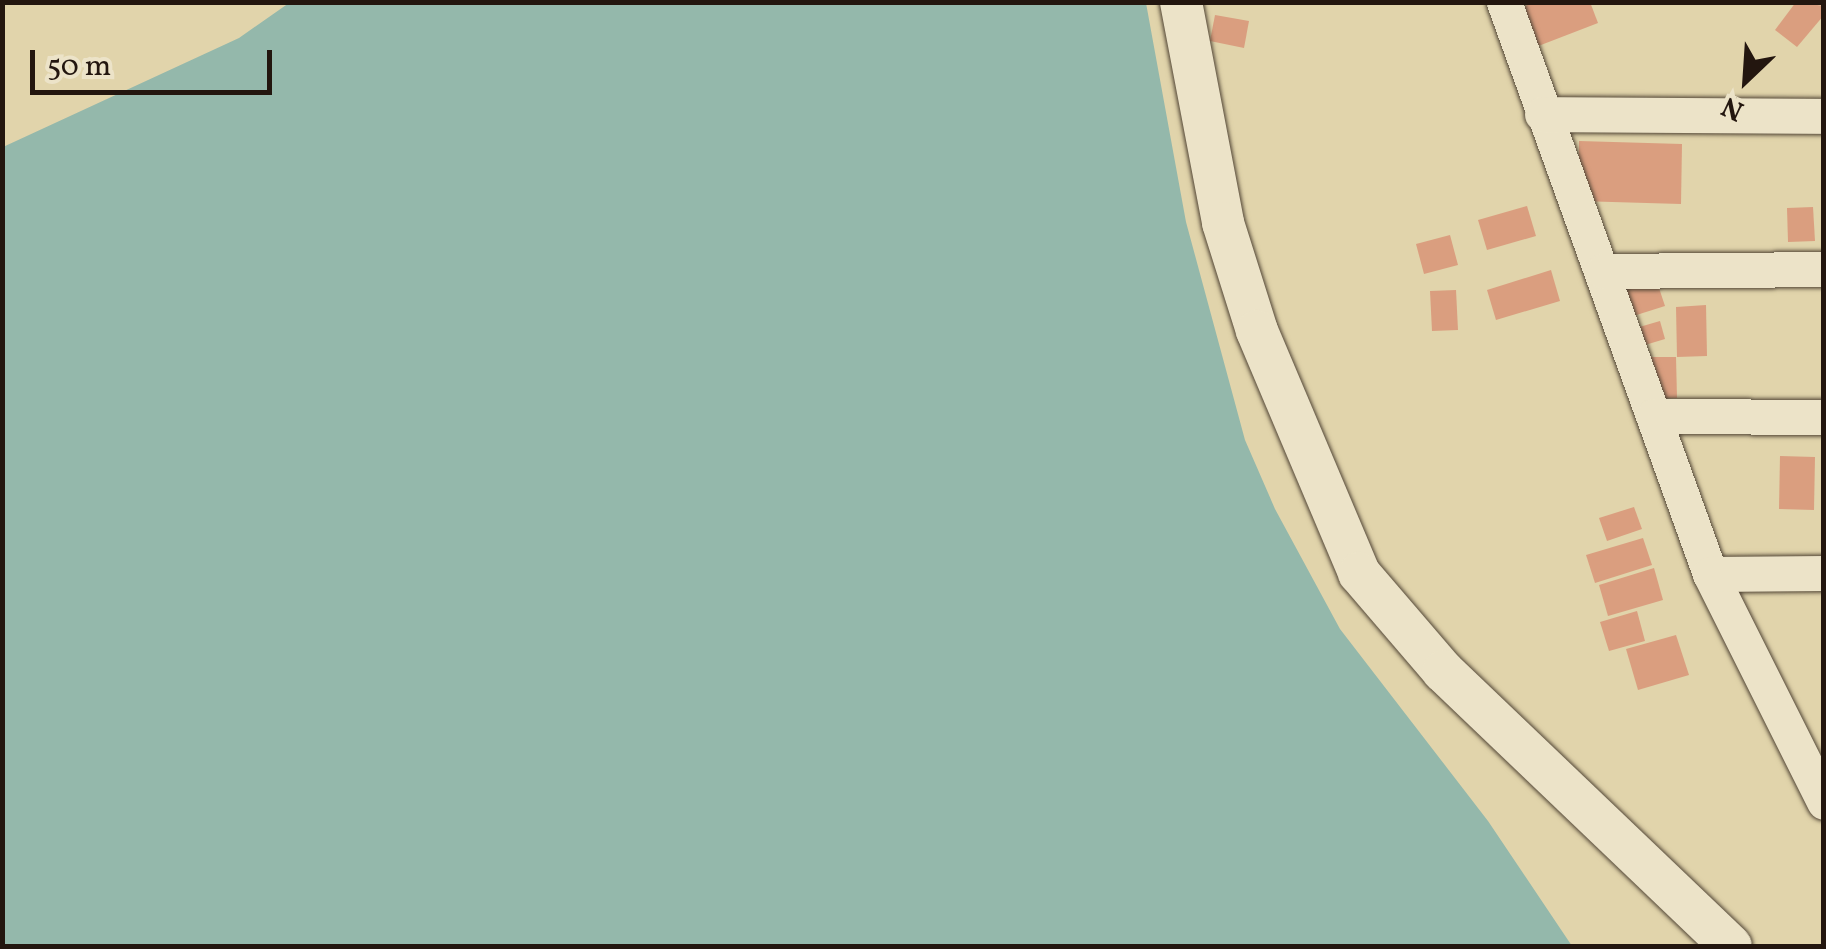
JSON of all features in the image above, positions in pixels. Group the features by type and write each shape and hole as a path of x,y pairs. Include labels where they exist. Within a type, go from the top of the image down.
{"street":[{"path":"1180,2 1222,223 1256,331 1359,573 1444,671 1731,946"},
{"path":"1504,2 1710,574 1824,802"},
{"path":"1542,114 1824,116"},
{"path":"1603,271 1824,269"},
{"path":"1654,416 1824,417"},
{"path":"1710,574 1824,573"}],"water":[{"path":"289,3 1146,3 1186,222 1245,440 1275,509 1340,629 1488,821 1572,946 3,946 3,147 239,38"}],"building":[{"path":"1535,2 1590,2 1598,23 1528,50 1513,11"},
{"path":"1796,2 1824,6 1824,15 1797,47 1775,30"},
{"path":"1215,15 1249,21 1244,48 1210,41"},
{"path":"1579,141 1682,144 1681,204 1578,201"},
{"path":"1527,206 1536,236 1487,250 1478,220"},
{"path":"1813,207 1815,241 1788,242 1787,208"},
{"path":"1450,235 1458,265 1424,274 1416,244"},
{"path":"1551,270 1560,301 1496,320 1487,290"},
{"path":"1656,279 1665,306 1627,318 1618,291"},
{"path":"1456,290 1458,330 1432,331 1430,291"},
{"path":"1706,305 1707,356 1677,357 1676,307"},
{"path":"1660,321 1665,339 1635,348 1629,330"},
{"path":"1651,357 1676,357 1677,398 1652,399"},
{"path":"1780,456 1815,457 1814,510 1779,509"},
{"path":"1634,507 1642,529 1607,541 1599,518"},
{"path":"1643,538 1652,565 1595,583 1586,555"},
{"path":"1654,568 1663,600 1608,616 1599,585"},
{"path":"1637,611 1645,641 1609,651 1600,622"},
{"path":"1676,635 1689,675 1638,690 1626,649"}]}
